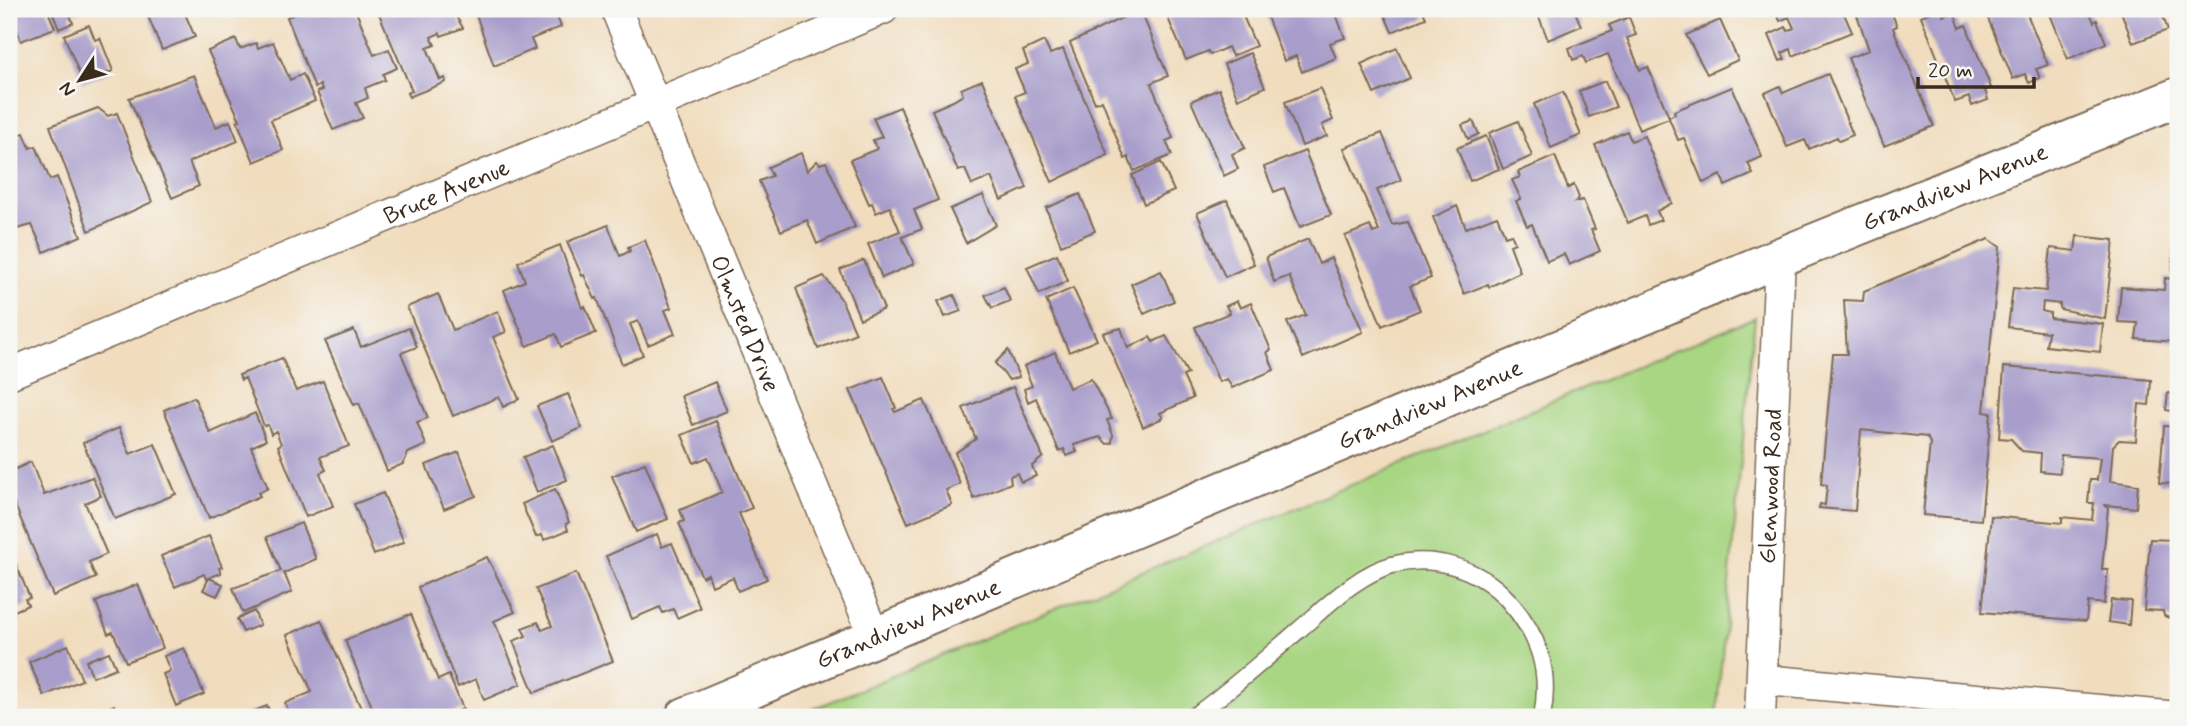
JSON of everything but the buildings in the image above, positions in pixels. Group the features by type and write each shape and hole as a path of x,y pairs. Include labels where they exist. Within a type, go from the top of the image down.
{"street":[{"name":"Olmsted Drive","path":"616,9 875,638"},
{"name":"Bruce Avenue","path":"9,374 654,102 883,9"},
{"name":"Grandview Avenue","path":"685,717 1780,257 2178,97"},
{"name":"Glenwood Road","path":"1760,717 1764,680 1780,257"},
{"path":"1764,680 2178,717"}],"lane":[{"path":"1193,717 1355,584 1390,565 1425,559 1463,568 1498,589 1524,617 1542,653 1546,694 1542,717"}],"green space":[{"path":"1755,317 1716,717 794,717"}]}
